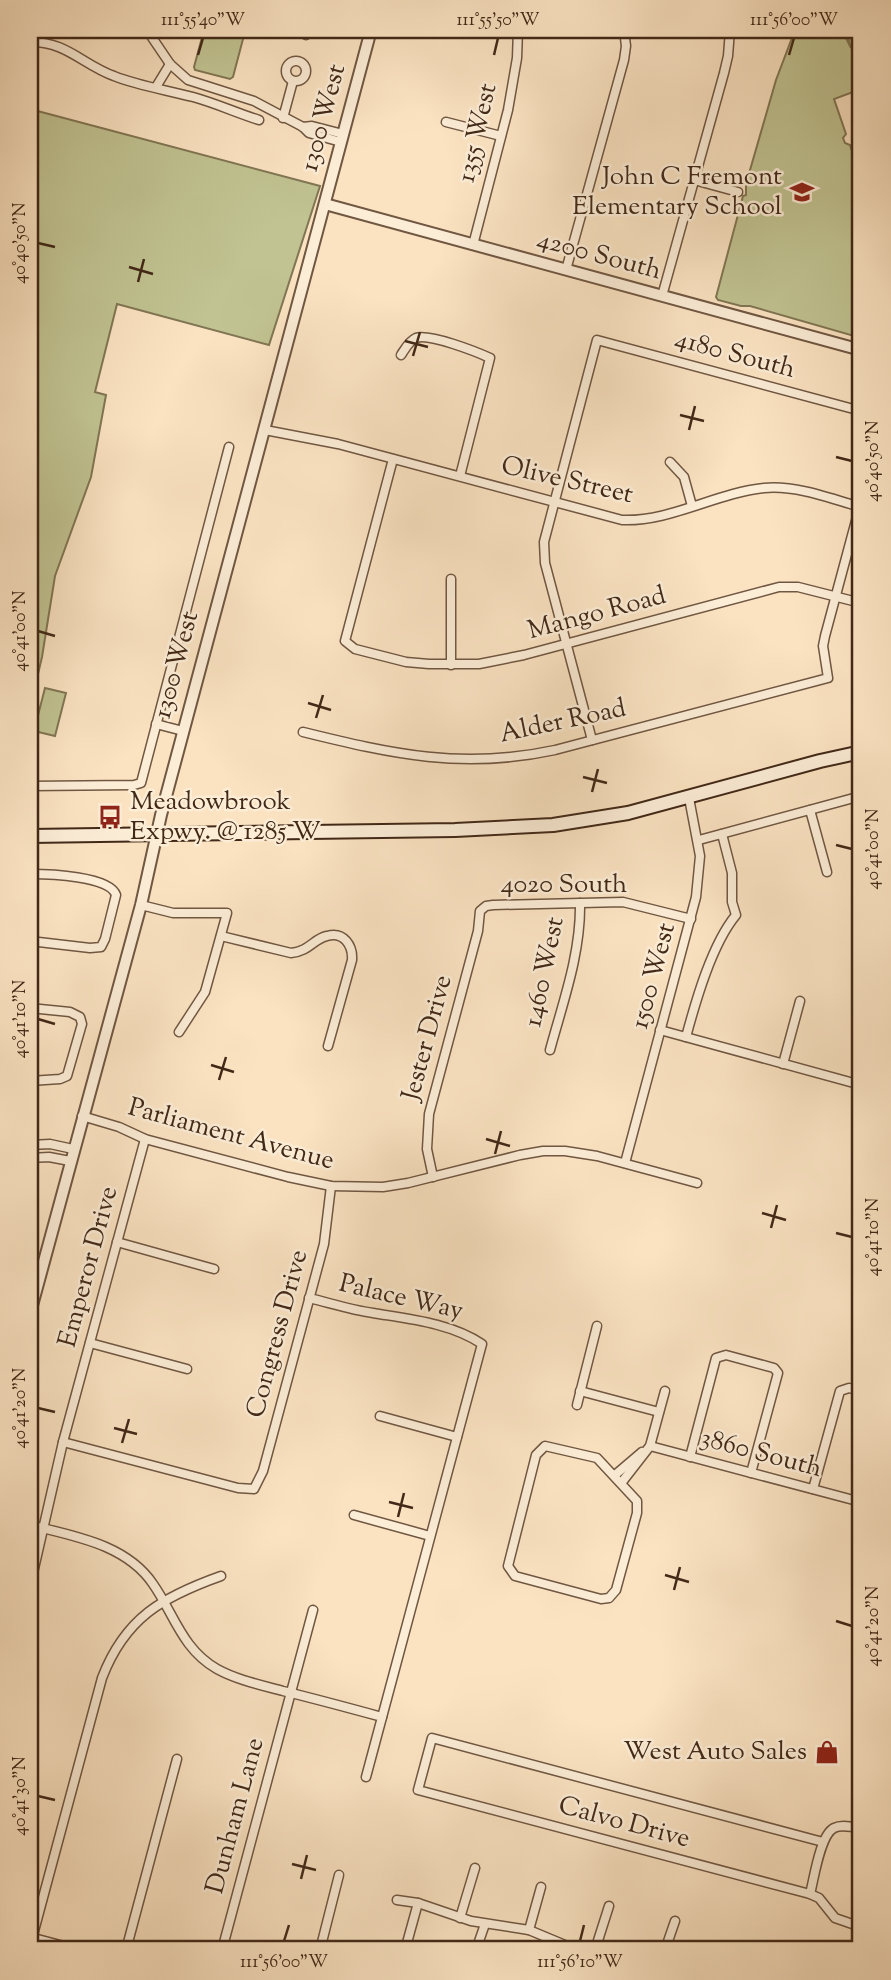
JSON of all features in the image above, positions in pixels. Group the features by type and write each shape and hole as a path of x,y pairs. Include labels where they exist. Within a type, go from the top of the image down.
{"main road":[{"path":"30,836 511,828 597,819 689,798 861,752"}],"street":[{"path":"147,30 170,64 188,80 254,101 303,127 309,133 342,138"},
{"name":"1300 West","path":"30,1314 141,905 183,731 371,30"},
{"name":"1355 West","path":"473,245 501,136 517,58 518,30"},
{"path":"566,270 624,60 624,30"},
{"path":"662,296 728,56 730,30"},
{"path":"30,43 44,43 69,50 108,74 259,120"},
{"path":"156,87 170,64"},
{"path":"283,118 293,81"},
{"path":"216,106 220,91"},
{"path":"446,122 501,136"},
{"path":"694,180 738,192"},
{"name":"4200 South","path":"326,204 861,350"},
{"path":"401,355 416,338 428,338 490,358 460,477"},
{"name":"4180 South","path":"553,502 597,340 861,411"},
{"name":"Olive Street","path":"265,430 338,444 604,516 633,520 752,490 774,488 861,505"},
{"path":"30,786 141,783 229,447"},
{"name":"Mango Road","path":"393,459 345,640 355,649 394,660 451,665 502,660 779,587 798,587 861,603"},
{"path":"670,462 684,477 692,506"},
{"path":"553,502 546,529 544,552 592,740"},
{"path":"835,596 861,505"},
{"path":"451,579 451,665"},
{"name":"Alder Road","path":"303,732 385,752 429,759 516,757 555,750 828,678 823,646 835,596"},
{"path":"156,724 183,731"},
{"path":"698,840 861,796"},
{"name":"1500 West","path":"625,1163 691,919 699,874 698,840 689,798"},
{"path":"810,810 827,872"},
{"path":"686,1037 696,998 724,930 736,915 732,902 732,873 722,834"},
{"path":"30,874 89,880 108,885 115,890 116,899 101,947 30,941"},
{"name":"1460 West","path":"550,1050 578,942 580,903"},
{"name":"4020 South","path":"480,911 493,905 634,904 691,919"},
{"path":"141,905 173,913 226,913 205,992 179,1032"},
{"name":"Jester Drive","path":"433,1177 428,1149 429,1114 478,931 480,911"},
{"path":"221,936 291,953 301,952 327,936 342,937 347,941 352,960 328,1046"},
{"path":"783,1064 800,1001"},
{"path":"30,1008 70,1012 82,1020 67,1076 30,1081"},
{"path":"660,1030 861,1085"},
{"name":"Parliament Avenue","path":"82,1116 119,1127 145,1139 331,1186 383,1187 543,1151 587,1153 697,1183"},
{"name":"Emperor Drive","path":"30,1586 63,1441 145,1139"},
{"path":"30,1145 50,1143 73,1149"},
{"path":"30,1158 49,1157 70,1161"},
{"name":"Congress Drive","path":"63,1441 238,1488 254,1489 262,1471 326,1232 331,1186"},
{"path":"117,1242 214,1269"},
{"name":"Palace Way","path":"309,1298 356,1310 398,1316 468,1335 482,1344 457,1437"},
{"path":"577,1405 597,1326"},
{"path":"90,1343 187,1369"},
{"path":"690,1457 716,1358 726,1355 775,1368 779,1373 751,1473"},
{"path":"813,1489 840,1391 849,1388 861,1391"},
{"path":"580,1391 659,1412"},
{"path":"618,1479 650,1446 665,1391"},
{"path":"366,1777 457,1437 380,1416"},
{"path":"545,1446 594,1457 618,1479 635,1496 638,1507 616,1590 612,1596 601,1599 512,1574 508,1561 536,1455 545,1446"},
{"name":"3860 South","path":"650,1446 861,1502"},
{"path":"354,1515 430,1535"},
{"path":"30,1525 113,1550 137,1566 152,1582 181,1634 204,1660 217,1669 246,1681 382,1717"},
{"path":"79,1950 31,1940 99,1689 110,1659 119,1642 136,1622 164,1602 221,1576"},
{"name":"Dunham Lane","path":"222,1950 313,1609"},
{"name":"Calvo Drive","path":"823,1842 432,1738 418,1790 810,1895 819,1898 835,1918 861,1927"},
{"path":"126,1950 177,1759"},
{"path":"810,1895 823,1842 829,1832 840,1826 861,1829"},
{"path":"460,1918 475,1868"},
{"path":"320,1950 339,1875"},
{"path":"529,1930 541,1887"},
{"path":"397,1900 418,1903 485,1924 529,1930 577,1950"},
{"path":"405,1950 418,1903"},
{"path":"595,1950 609,1906"},
{"path":"665,1950 675,1921"},
{"path":"476,1950 485,1924"},
{"path":"550,1950 553,1941"}],"green space":[{"path":"204,30 220,30 243,39 233,77 230,79 195,70"},
{"name":"John C Fremont Elementary School","path":"795,30 849,30 846,38 851,48 849,32 861,69 861,89 834,99 846,134 843,138 845,143 850,145 859,173 857,183 861,185 861,338 750,306 718,300 716,297 776,80"},
{"path":"30,109 320,186 269,345 117,304 95,392 106,395 91,477 55,576 42,657 30,708"},
{"path":"45,688 66,693 55,736 34,731"}],"place":[{"name":"John C Fremont Elementary School","path":"802,192"},
{"name":"Meadowbrook Expwy. @ 1285 W","path":"110,817"},
{"name":"West Auto Sales","path":"827,1752"}]}
